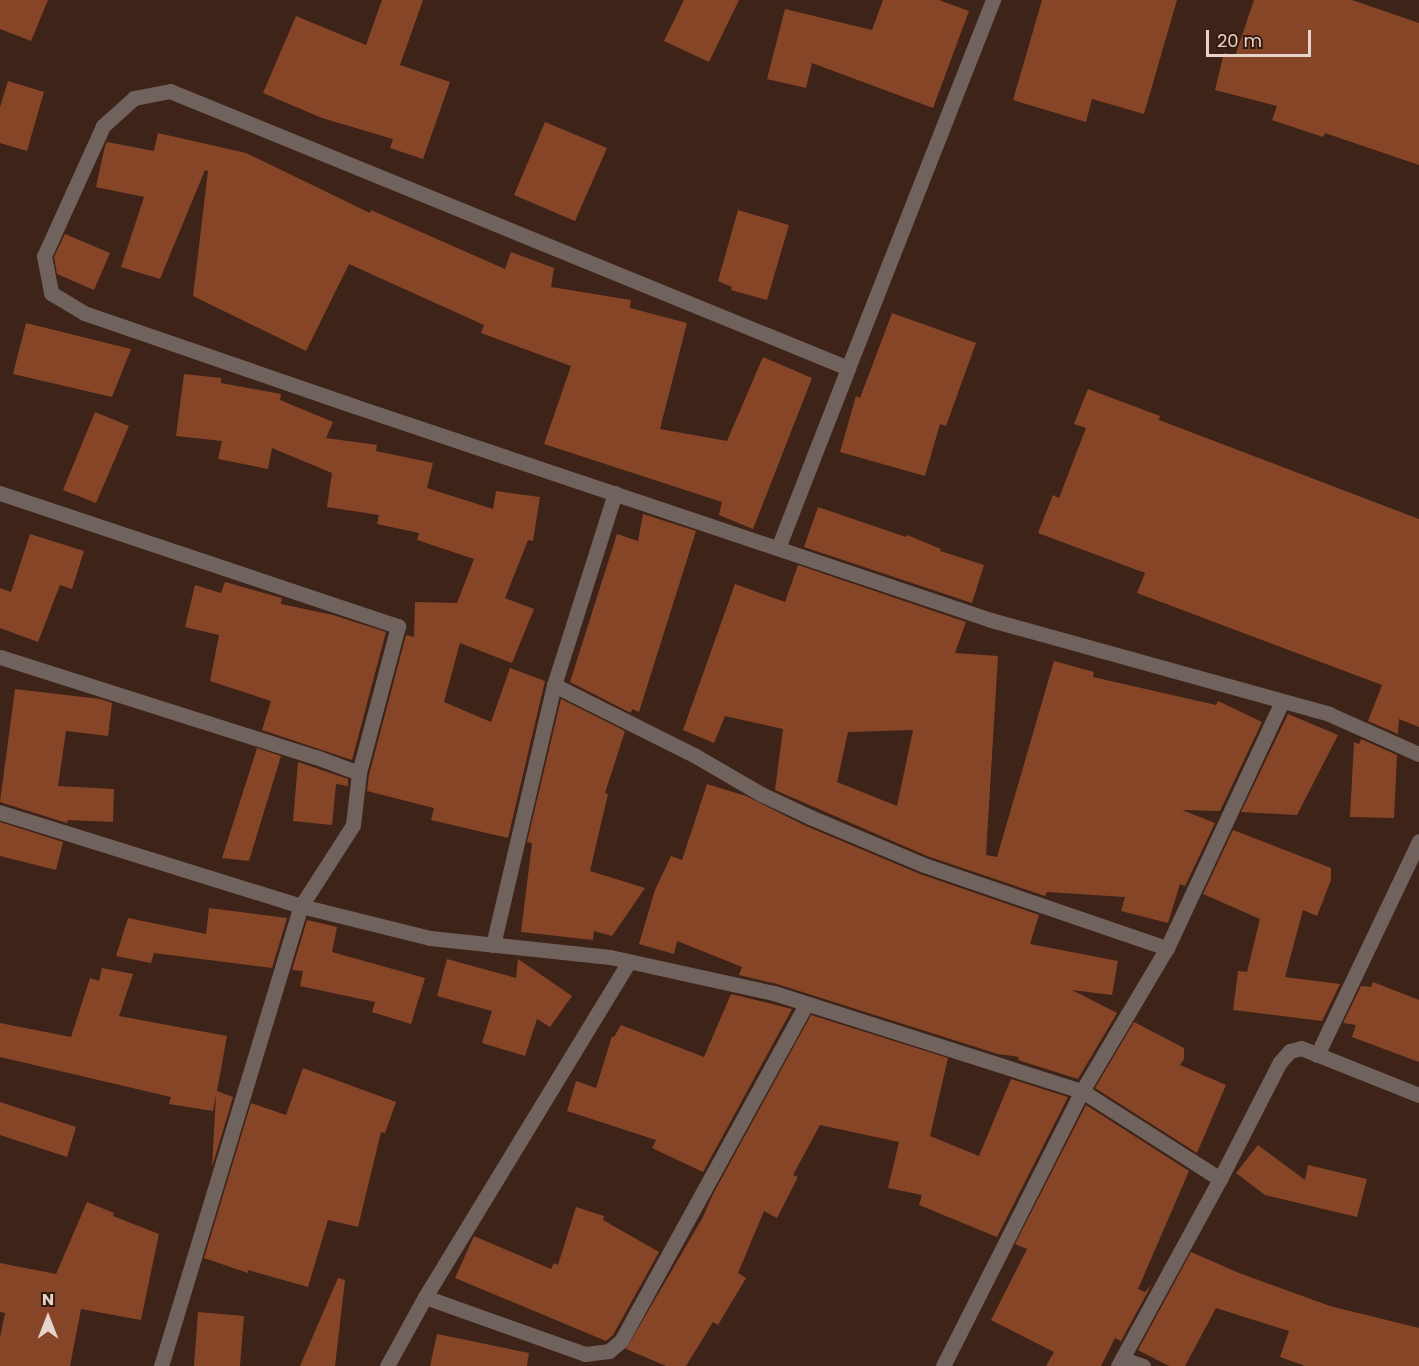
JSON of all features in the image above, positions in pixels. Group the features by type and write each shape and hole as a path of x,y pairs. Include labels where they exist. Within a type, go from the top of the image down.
{"street":[{"path":"778,548 993,0"},
{"path":"848,368 170,91 134,98 103,126 44,256 51,293 84,313 991,620 1329,714 1419,754"},
{"path":"0,493 398,626 359,773 353,825 302,906 161,1366"},
{"path":"493,945 554,685 615,493"},
{"path":"0,657 316,757 359,773"},
{"path":"554,685 694,755 761,794 810,817 924,865 1167,948"},
{"path":"943,1366 1082,1091 1167,948 1282,701"},
{"path":"0,812 302,906 430,938 610,957 774,993 1082,1091 1220,1179"},
{"path":"1317,1055 1419,841"},
{"path":"387,1366 424,1297 629,962"},
{"path":"424,1297 585,1354 609,1351 621,1341 806,1004"},
{"path":"1143,1366 1120,1362 1220,1179 1280,1062 1290,1051 1301,1048 1419,1095"}],"building":[{"path":"0,0 48,0 31,41 0,29"},
{"path":"382,0 423,0 400,65 450,82 423,159 390,148 393,139 322,118 263,93 296,16 366,45"},
{"path":"684,0 739,0 709,62 664,41"},
{"path":"883,0 939,0 969,11 933,108 812,63 806,88 767,79 785,9 872,30"},
{"path":"1042,0 1177,0 1144,114 1092,99 1086,122 1013,100"},
{"path":"1254,0 1352,0 1419,23 1419,165 1325,133 1323,137 1272,120 1277,106 1215,90 1224,53 1235,56"},
{"path":"8,81 44,92 27,151 0,143 0,107"},
{"path":"545,122 607,148 575,221 514,195"},
{"path":"158,133 246,153 370,213 371,210 505,269 511,252 554,268 551,287 631,300 630,308 687,323 660,429 727,441 763,357 812,378 753,529 719,515 722,502 544,444 571,366 481,333 484,325 349,264 306,351 193,296 208,171 205,170 160,279 121,267 144,197 96,187 105,146 107,142 154,151"},
{"path":"738,210 789,225 767,300 731,290 732,287 718,281"},
{"path":"65,234 110,253 94,290 57,274 54,257"},
{"path":"892,313 976,343 946,426 940,424 925,476 840,452 856,396 860,398"},
{"path":"26,323 131,349 112,397 13,374"},
{"path":"184,374 221,378 221,383 281,394 280,400 333,422 326,438 377,445 376,451 433,463 427,488 493,509 496,491 540,497 533,541 528,540 505,598 534,609 512,663 460,643 444,702 491,722 510,668 545,681 508,838 431,820 434,808 367,791 369,775 406,635 414,637 415,602 457,603 474,559 417,540 419,533 377,524 379,515 327,507 332,473 272,448 268,469 218,459 222,441 176,436"},
{"path":"1088,389 1160,416 1159,420 1419,519 1419,727 1399,719 1398,734 1368,721 1382,685 1137,593 1145,573 1038,533 1053,495 1059,498 1086,428 1074,424"},
{"path":"95,412 129,426 96,503 63,490"},
{"path":"818,507 906,537 907,535 941,549 940,551 984,565 972,603 804,547"},
{"path":"643,514 696,531 639,712 632,709 631,713 570,682 617,534 638,541"},
{"path":"30,534 84,551 72,589 60,585 38,642 0,628 0,588 11,592"},
{"path":"798,565 966,622 955,653 998,656 986,855 997,857 1054,661 1094,672 1093,677 1216,705 1218,701 1262,722 1220,811 1182,810 1215,823 1185,886 1180,884 1168,923 1121,911 1125,897 1047,892 1045,896 927,856 775,790 783,729 725,716 714,743 683,730 735,584 785,602","holes":["913,730 897,806 837,782 848,732"]},
{"path":"225,582 282,598 281,604 333,615 386,632 352,760 262,730 271,701 210,681 219,635 185,627 195,585 221,593"},
{"path":"15,689 100,699 112,703 108,736 66,731 58,786 114,789 113,822 68,820 67,823 0,802"},
{"path":"561,699 625,731 605,793 608,794 590,871 645,888 612,936 594,931 593,940 521,932 532,843 527,842"},
{"path":"1288,714 1338,735 1297,815 1241,812"},
{"path":"1361,739 1397,755 1394,818 1350,817 1354,742 1359,744"},
{"path":"257,748 281,756 249,861 222,858"},
{"path":"298,762 348,779 348,786 336,784 332,825 293,821"},
{"path":"707,784 746,796 806,826 920,874 1039,915 1030,944 1118,961 1112,995 1072,990 1117,1013 1078,1079 1018,1060 1019,1057 998,1054 777,984 739,975 742,967 677,941 674,954 639,944 655,890 671,856 682,860"},
{"path":"0,822 63,842 56,870 0,856"},
{"path":"1233,830 1331,868 1331,880 1317,916 1303,910 1285,977 1340,984 1322,1021 1233,1010 1238,971 1247,972 1260,919 1203,894"},
{"path":"209,908 287,918 272,968 154,953 151,963 116,956 128,918 206,934"},
{"path":"307,920 337,927 332,952 425,978 411,1024 372,1012 375,1002 300,986 303,971 292,970"},
{"path":"447,959 516,978 518,959 572,996 550,1027 537,1019 525,1056 482,1043 492,1011 437,996"},
{"path":"102,968 133,974 119,1016 227,1036 217,1091 233,1097 212,1167 216,1094 213,1111 169,1104 171,1097 0,1057 0,1023 71,1037 90,978 99,981"},
{"path":"1373,982 1419,1000 1419,1062 1352,1037 1356,1025 1343,1023 1361,986 1371,987"},
{"path":"731,994 792,1009 703,1172 652,1148 656,1140 567,1111 576,1081 596,1088 612,1036 614,1037 621,1025 704,1057"},
{"path":"811,1015 948,1058 930,1136 979,1156 1011,1079 1068,1097 997,1237 919,1205 922,1195 888,1188 899,1142 820,1125 793,1175 798,1177 777,1218 764,1211 738,1273 746,1278 718,1325 713,1322 686,1366 666,1366 626,1349 703,1217 713,1194"},
{"path":"1134,1022 1184,1048 1184,1059 1180,1065 1226,1085 1197,1153 1095,1088"},
{"path":"303,1068 396,1102 385,1133 381,1132 358,1227 328,1220 308,1287 248,1270 248,1273 204,1258 251,1103 286,1115"},
{"path":"0,1102 76,1127 67,1157 0,1135"},
{"path":"1086,1105 1189,1171 1138,1289 1145,1292 1152,1284 1121,1341 1115,1338 1101,1366 1046,1366 1054,1352 991,1320 1027,1249 1015,1244"},
{"path":"1258,1145 1305,1180 1308,1165 1367,1179 1357,1217 1265,1195 1236,1173"},
{"path":"87,1202 114,1213 113,1216 159,1234 141,1320 81,1309 70,1366 0,1366 0,1338 5,1313 0,1312 0,1263 56,1274"},
{"path":"576,1207 604,1216 603,1220 659,1252 613,1335 606,1341 455,1278 474,1236 551,1269 554,1263 558,1265"},
{"path":"1191,1252 1239,1273 1330,1306 1419,1328 1419,1366 1305,1366 1280,1357 1289,1331 1216,1308 1185,1366 1169,1366 1138,1350"},
{"path":"338,1278 345,1280 335,1366 300,1366"},
{"path":"198,1312 244,1316 240,1366 194,1366"},
{"path":"437,1334 529,1353 527,1366 430,1366"}]}
